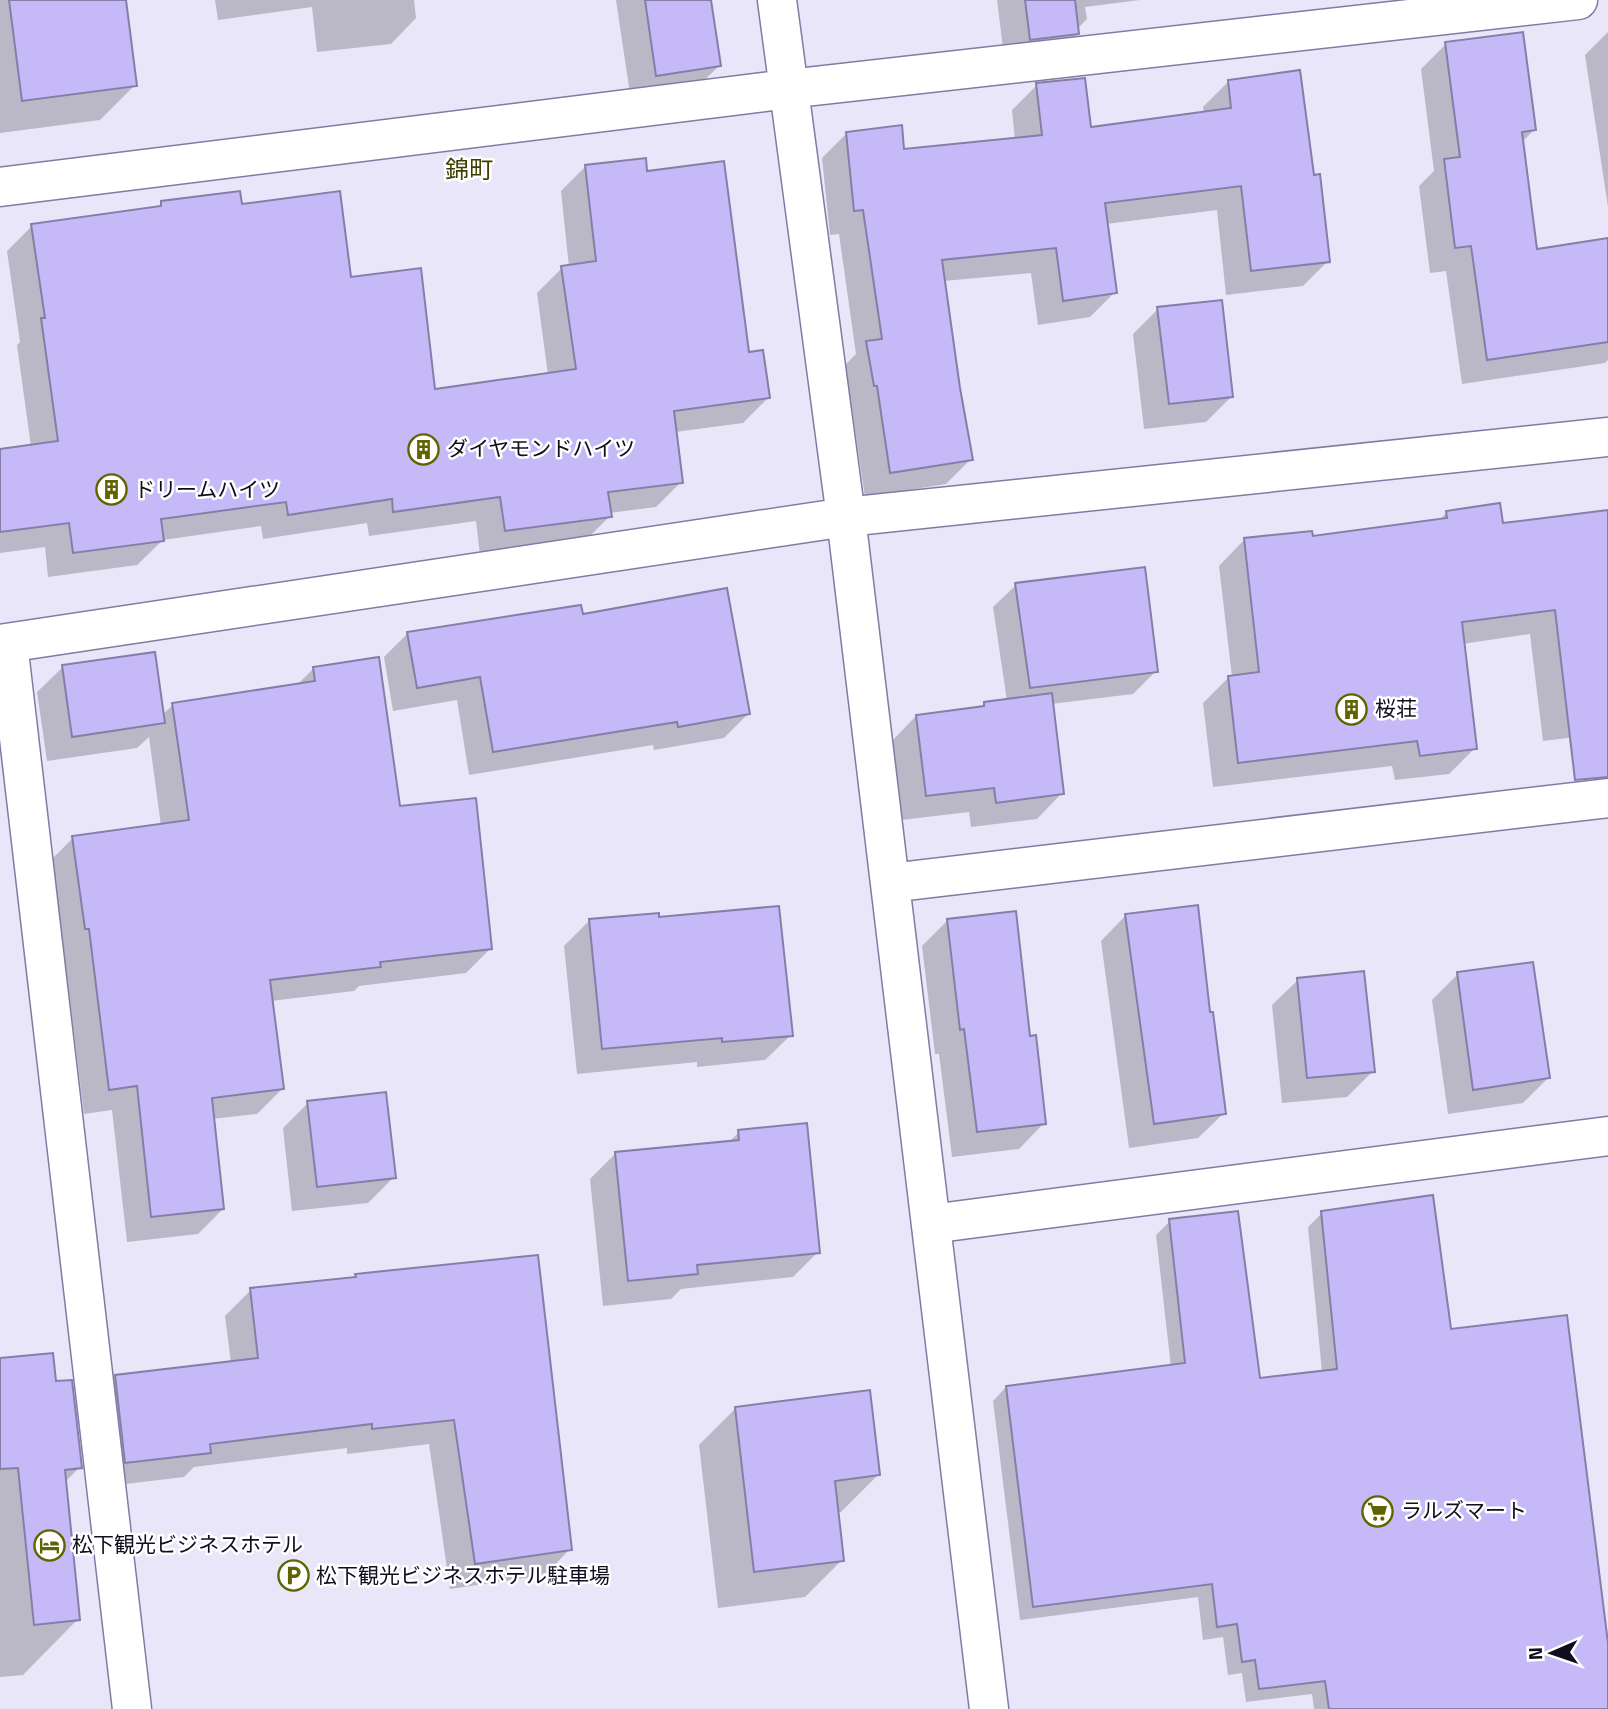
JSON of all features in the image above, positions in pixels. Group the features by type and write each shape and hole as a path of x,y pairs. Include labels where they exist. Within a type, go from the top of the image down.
{"street":[{"path":"777,0 846,517 989,1709"},
{"path":"0,187 788,89 1578,0"},
{"path":"132,1709 4,643 846,517 1608,437"},
{"path":"890,883 1608,798"},
{"path":"932,1224 1608,1136"}],"building":[{"path":"9,0 126,0 137,86 22,101"},
{"path":"645,0 711,0 721,66 656,76"},
{"path":"1025,0 1075,0 1079,34 1030,40"},
{"path":"1523,32 1536,130 1522,132 1537,249 1608,238 1608,342 1487,360 1471,246 1455,248 1444,159 1460,157 1445,42"},
{"path":"1300,70 1314,175 1320,174 1330,262 1251,271 1241,186 1105,203 1117,293 1063,301 1056,248 942,260 973,460 890,473 877,386 874,386 866,341 882,339 863,210 854,211 846,132 902,125 904,149 1042,135 1036,83 1085,78 1091,127 1231,108 1228,80"},
{"path":"646,158 647,171 724,161 749,352 763,350 770,398 674,411 683,483 608,492 612,517 505,531 500,497 393,512 392,499 288,515 286,502 161,519 164,541 73,553 69,523 0,532 0,449 58,441 41,318 45,318 31,224 161,206 161,201 240,191 242,204 340,191 351,277 421,268 435,389 576,369 561,266 596,261 585,165"},
{"path":"1222,300 1233,397 1169,404 1157,307"},
{"path":"1500,503 1503,523 1608,510 1608,777 1575,780 1555,610 1462,622 1477,749 1420,756 1417,741 1238,763 1228,676 1259,672 1244,538 1312,531 1313,536 1447,518 1446,511"},
{"path":"1145,567 1158,672 1030,688 1015,583"},
{"path":"727,588 750,714 678,727 677,722 493,752 480,677 417,688 407,632 581,605 583,614"},
{"path":"155,652 165,723 72,737 62,665"},
{"path":"379,657 400,806 476,798 492,949 380,962 381,967 270,980 284,1089 212,1098 224,1209 151,1217 137,1086 109,1090 89,929 85,929 72,836 189,820 172,703 315,681 313,667"},
{"path":"1052,693 1064,794 996,803 994,788 926,796 916,715"},
{"path":"1198,905 1210,1012 1213,1012 1226,1114 1154,1124 1125,914"},
{"path":"779,906 793,1036 722,1042 722,1038 602,1049 589,919 659,913 659,917"},
{"path":"1016,911 1030,1036 1036,1035 1046,1124 977,1132 964,1029 960,1030 947,919"},
{"path":"1533,962 1550,1078 1473,1090 1457,972"},
{"path":"1364,971 1375,1072 1307,1078 1297,978"},
{"path":"386,1092 396,1178 317,1187 307,1101"},
{"path":"807,1123 820,1253 697,1265 698,1274 628,1281 615,1152 739,1140 738,1130"},
{"name":"ラルズマート","path":"1433,1195 1451,1329 1567,1315 1608,1643 1608,1709 1329,1709 1325,1681 1259,1689 1255,1660 1242,1662 1237,1624 1217,1627 1212,1584 1033,1607 1006,1386 1185,1363 1169,1219 1238,1211 1260,1378 1337,1369 1321,1211"},
{"path":"538,1255 572,1550 475,1564 454,1420 372,1429 372,1424 210,1444 211,1453 125,1463 115,1375 258,1358 250,1288"},
{"name":"松下観光ビジネスホテル","path":"53,1353 56,1381 72,1380 82,1468 65,1470 80,1620 34,1625 18,1468 0,1469 0,1358"},
{"path":"870,1390 880,1475 835,1481 844,1561 754,1572 735,1407"}],"place":[{"name":"ダイヤモンドハイツ","path":"424,449"},
{"name":"ドリームハイツ","path":"111,490"},
{"name":"桜荘","path":"1352,709"},
{"name":"ラルズマート","path":"1378,1511"},
{"name":"松下観光ビジネスホテル","path":"49,1545"},
{"name":"松下観光ビジネスホテル駐車場","path":"293,1576"}],"district":[{"name":"錦町","path":"469,170"}]}
